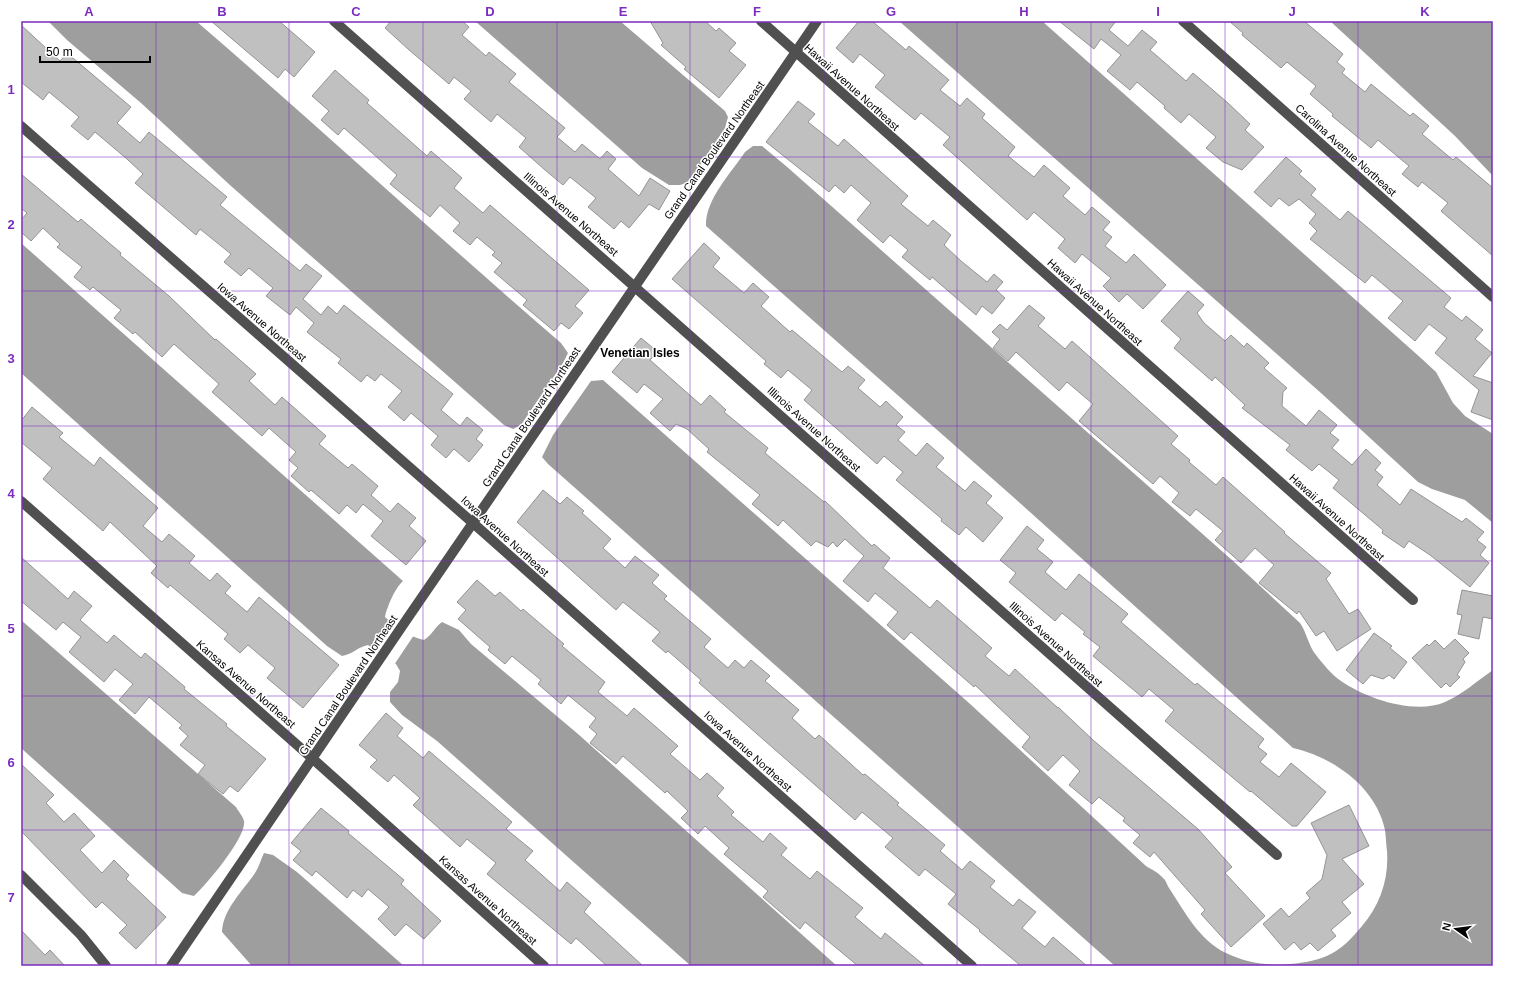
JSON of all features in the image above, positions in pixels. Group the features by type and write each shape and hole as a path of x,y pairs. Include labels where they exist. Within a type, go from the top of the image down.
{"street":[{"name":"Illinois Avenue Northeast","path":"334,21 1277,855"},
{"name":"Hawaii Avenue Northeast","path":"761,21 1413,600"},
{"name":"Grand Canal Boulevard Northeast","path":"171,966 817,21"},
{"name":"Carolina Avenue Northeast","path":"1183,21 1493,297"},
{"name":"Iowa Avenue Northeast","path":"21,126 473,523 972,966"},
{"name":"Kansas Avenue Northeast","path":"21,501 313,759 544,966"},
{"path":"21,875 81,935 106,966"}],"shaded area":[{"path":"48,21 196,21 561,343 568,353 563,363 521,425 513,429 504,425 231,186 141,103 67,40"},
{"path":"475,21 620,21 725,111 728,117 725,128 689,182 680,185 669,185 642,168"},
{"path":"899,21 1042,21 1422,359 1436,372 1453,403 1465,416 1493,434 1493,523 1465,500 1432,489 1418,482 1321,393"},
{"path":"1330,21 1493,21 1493,176 1455,136"},
{"path":"753,146 762,146 786,166 1232,560 1300,623 1316,655 1331,673 1341,681 1364,694 1377,699 1406,706 1420,707 1433,706 1452,699 1493,670 1493,966 1115,966 548,464 542,457 553,435 591,381 603,380 969,703 1146,866 1161,876 1193,925 1208,941 1226,953 1242,959 1265,964 1282,965 1313,961 1339,949 1354,935 1374,909 1385,881 1387,851 1385,830 1380,814 1372,800 1351,776 1323,759 1308,752 1293,748 1021,504 706,226 707,216 714,197 745,152"},
{"path":"21,243 403,581 397,588 392,598 385,617 403,631 418,639 424,640 442,622 459,630 471,644 578,734 837,966 691,966 437,741 402,715 390,702 390,692 398,682 400,671 396,664 368,645 342,656 327,646 21,373"},
{"path":"21,620 236,807 242,815 244,821 243,828 233,849 216,872 194,896 182,893 21,748"},
{"path":"264,853 273,855 297,872 404,966 252,966 222,932 223,924 230,908 255,873"}],"pier":[{"path":"391,620 414,635 394,665 372,649"}],"building":[{"path":"211,21 279,21 315,52 294,77 285,69 278,78"},
{"path":"391,21 462,21 469,27 462,35 486,56 489,52 516,74 509,82 565,128 557,137 575,152 582,144 600,159 607,151 616,159 608,169 639,196 650,178 670,191 659,210 649,204 629,228 621,221 614,229 588,207 596,198 570,177 563,185 545,170 519,147 526,138 497,114 491,122 464,99 471,91 454,77 449,84 408,49 385,28"},
{"path":"650,21 705,21 716,31 719,28 736,43 729,51 746,65 719,98 684,69 686,67 661,45 663,43"},
{"path":"859,21 872,21 906,50 909,46 949,80 940,90 960,106 967,98 985,114 982,118 1015,147 1008,156 1034,177 1044,165 1070,188 1063,196 1085,215 1092,207 1110,222 1103,230 1112,237 1105,246 1126,263 1134,254 1166,285 1143,309 1127,294 1119,302 1103,286 1111,278 1082,254 1075,263 1058,248 1065,239 1034,212 1027,220 943,145 950,137 921,113 915,120 875,87 885,75 860,54 853,63 836,48"},
{"path":"1059,21 1116,21 1109,30 1128,46 1142,30 1157,42 1150,50 1186,81 1193,73 1250,124 1245,130 1264,147 1242,170 1223,162 1206,148 1216,137 1189,114 1181,123 1164,108 1165,106 1137,82 1130,90 1107,71 1121,55 1101,39 1094,49"},
{"path":"1229,21 1304,21 1343,54 1337,62 1345,69 1342,73 1365,92 1371,84 1410,116 1413,113 1429,126 1422,134 1453,160 1456,157 1493,188 1493,256 1441,211 1448,203 1422,182 1418,187 1402,174 1409,166 1378,140 1371,148 1332,116 1333,114 1310,94 1316,86 1287,62 1281,68 1242,35 1243,33"},
{"path":"21,25 60,61 67,53 131,107 117,123 140,143 149,132 227,197 220,205 300,271 306,264 322,276 303,299 321,315 328,306 337,314 344,305 453,394 441,410 460,426 467,417 483,430 476,439 483,445 469,462 454,449 446,458 431,445 438,436 411,413 404,421 388,407 402,391 381,374 375,381 367,375 361,382 338,363 341,359 307,332 314,323 296,307 290,315 266,296 273,288 249,268 241,276 224,262 231,254 200,229 196,235 135,183 143,174 127,159 95,132 88,140 71,126 79,117 49,92 43,100 21,82"},
{"path":"335,70 369,100 367,103 427,156 431,151 462,178 454,188 483,213 490,205 589,290 575,306 583,313 569,329 561,323 554,331 523,305 527,300 494,272 502,263 492,255 495,252 477,237 470,245 453,231 460,223 440,205 430,217 390,184 397,175 344,128 338,135 321,120 329,111 312,96"},
{"path":"798,101 815,114 808,122 838,146 844,139 908,196 901,204 928,226 933,220 951,235 944,245 961,261 987,282 994,274 1003,282 996,290 1005,298 992,314 982,306 976,315 932,277 930,280 902,257 908,250 890,235 883,243 857,220 871,203 851,185 844,193 835,185 829,192 766,142"},
{"path":"1286,157 1302,171 1299,174 1316,189 1311,195 1340,220 1348,211 1451,298 1444,307 1462,321 1466,316 1483,330 1475,339 1492,353 1473,376 1493,383 1493,420 1471,412 1479,390 1435,353 1447,338 1429,324 1415,341 1388,318 1403,301 1372,275 1365,283 1310,239 1317,231 1309,223 1316,214 1299,199 1289,206 1279,198 1271,207 1254,192"},
{"path":"21,174 78,222 81,219 121,253 120,255 169,296 215,340 216,339 256,374 249,381 275,405 282,397 326,436 319,444 348,468 352,464 378,486 371,495 390,512 398,503 416,518 409,526 426,541 406,565 371,536 383,521 363,504 356,513 347,505 339,514 311,490 309,492 291,476 298,468 289,460 296,452 269,428 262,436 212,392 219,384 174,344 162,357 135,332 133,334 114,318 121,310 93,287 90,290 74,277 82,267 57,247 60,244 43,228 31,241 21,232 21,220 27,213 21,208"},
{"path":"704,243 720,258 713,267 744,293 753,283 769,297 761,306 790,332 792,330 842,372 848,366 865,380 858,388 880,407 886,401 903,417 896,425 905,432 898,440 916,456 927,443 944,458 936,467 965,491 974,481 992,496 986,503 1003,518 983,542 966,527 959,535 941,521 942,519 896,480 903,472 884,456 877,464 804,400 812,390 788,370 781,378 764,364 766,361 672,279"},
{"path":"1188,291 1204,305 1197,313 1204,323 1225,341 1231,335 1244,347 1247,343 1269,363 1264,368 1287,388 1283,392 1282,406 1306,426 1319,410 1337,425 1330,433 1339,440 1332,448 1352,465 1366,449 1381,463 1375,470 1383,477 1377,485 1400,505 1411,489 1462,522 1466,518 1484,532 1477,540 1486,547 1480,555 1489,563 1470,587 1430,555 1409,541 1404,548 1382,533 1383,530 1333,488 1339,480 1319,464 1312,471 1286,450 1290,445 1242,408 1245,405 1215,377 1212,381 1174,348 1181,339 1161,321"},
{"path":"1029,305 1045,318 1038,326 1065,349 1072,341 1178,436 1171,444 1190,460 1189,462 1216,485 1223,477 1285,532 1284,533 1331,573 1326,579 1349,614 1358,609 1371,629 1337,651 1324,631 1316,636 1299,611 1297,614 1259,583 1274,565 1255,548 1241,563 1215,540 1223,531 1196,509 1190,516 1172,502 1179,493 1160,476 1153,484 1079,421 1093,404 1067,382 1059,391 1016,352 1008,361 993,348 1000,339 992,332 1000,324 1007,330"},
{"path":"641,338 658,352 650,360 701,405 710,395 726,410 724,412 768,448 765,453 824,502 825,501 872,546 874,544 890,558 883,568 930,608 937,600 992,648 985,656 1009,676 1015,669 1093,740 1198,829 1232,867 1225,873 1265,916 1231,947 1201,914 1205,910 1154,852 1150,857 1133,843 1140,835 1123,821 1125,818 1099,797 1092,804 1069,785 1080,771 1063,755 1048,771 1022,747 1030,737 975,685 974,687 911,632 904,640 887,625 898,612 875,593 868,602 843,581 864,556 845,539 837,547 833,542 828,547 816,541 811,546 783,520 778,526 752,504 760,495 707,452 709,449 687,429 676,424 670,431 650,413 663,399 644,384 637,393 612,372"},
{"path":"32,407 63,433 59,437 94,466 100,457 158,508 143,526 162,542 169,534 195,556 189,563 210,581 217,573 231,586 225,593 247,612 259,597 339,665 303,708 267,678 275,668 248,645 240,653 224,639 228,634 170,585 168,588 151,573 157,566 110,522 103,531 43,479 52,468 21,442 21,421"},
{"path":"543,490 560,504 567,497 584,511 582,513 611,539 603,548 625,568 635,556 659,575 652,583 667,596 664,599 711,639 704,647 728,668 735,660 744,668 751,660 770,676 765,681 799,710 792,718 815,739 819,735 863,775 865,774 899,803 897,805 945,845 940,851 962,870 970,861 995,881 990,887 1013,906 1019,899 1036,912 1022,928 1045,947 1053,937 1087,966 1021,966 948,904 956,894 925,869 919,876 885,847 893,838 862,812 855,820 699,683 701,680 668,651 666,653 652,641 660,632 623,602 616,610 517,522"},
{"path":"1027,526 1044,540 1037,549 1053,562 1045,572 1066,590 1079,574 1128,614 1121,622 1195,685 1197,683 1264,739 1258,747 1267,754 1260,762 1279,777 1291,763 1326,792 1297,826 1292,826 1165,721 1174,710 1149,689 1142,697 1093,656 1100,647 1083,634 1085,632 1062,613 1055,621 1009,582 1016,573 1000,560"},
{"path":"21,557 68,599 74,591 92,606 80,620 107,643 114,635 141,658 145,653 185,687 184,689 227,724 226,726 266,759 238,792 230,786 223,794 198,774 205,765 180,745 188,736 179,728 182,725 149,697 135,714 119,700 133,684 115,669 104,682 69,652 81,637 63,622 56,630 21,601"},
{"path":"477,580 495,596 500,592 521,611 523,609 564,644 562,646 605,682 598,692 627,716 634,708 678,746 670,754 700,780 707,773 724,788 717,796 734,812 731,815 763,842 770,833 787,848 781,855 810,879 817,871 863,908 855,917 881,939 885,933 925,966 858,966 805,922 800,929 763,897 768,891 724,854 729,848 705,826 698,834 681,818 688,811 667,791 665,793 623,756 616,764 590,743 597,734 589,727 596,718 568,695 561,704 538,684 541,680 512,656 505,664 488,650 490,647 458,619 466,610 457,602"},
{"path":"1462,590 1493,596 1493,619 1483,617 1479,639 1458,634 1462,615 1457,614"},
{"path":"1374,633 1392,646 1390,648 1407,662 1394,679 1389,675 1383,679 1371,675 1363,684 1346,670"},
{"path":"1455,639 1469,653 1463,659 1465,662 1457,675 1460,677 1450,687 1446,683 1441,688 1412,658 1427,644 1429,646 1435,640 1444,649"},
{"path":"386,713 403,728 397,736 423,758 429,751 512,822 506,829 533,851 525,860 560,891 567,882 591,903 584,912 643,966 607,966 576,938 571,944 487,874 496,863 467,839 460,847 413,805 420,798 394,775 388,782 370,767 377,760 359,745"},
{"path":"21,764 54,795 46,803 64,822 74,813 95,836 80,850 102,873 114,860 129,875 126,879 166,917 136,949 119,933 127,925 102,902 96,908 21,831"},
{"path":"1349,805 1369,846 1342,859 1364,884 1342,902 1351,913 1331,930 1336,936 1318,951 1310,943 1301,950 1294,942 1285,950 1263,924 1281,908 1289,917 1310,898 1306,893 1322,879 1327,855 1311,823"},
{"path":"321,808 404,880 401,884 441,921 424,939 406,924 395,936 378,919 389,907 368,889 362,897 353,890 347,898 316,871 312,876 293,860 301,851 291,843"},
{"path":"21,930 45,955 50,950 65,966 21,966"}],"district":[{"name":"Venetian Isles","path":"640,353"}]}
